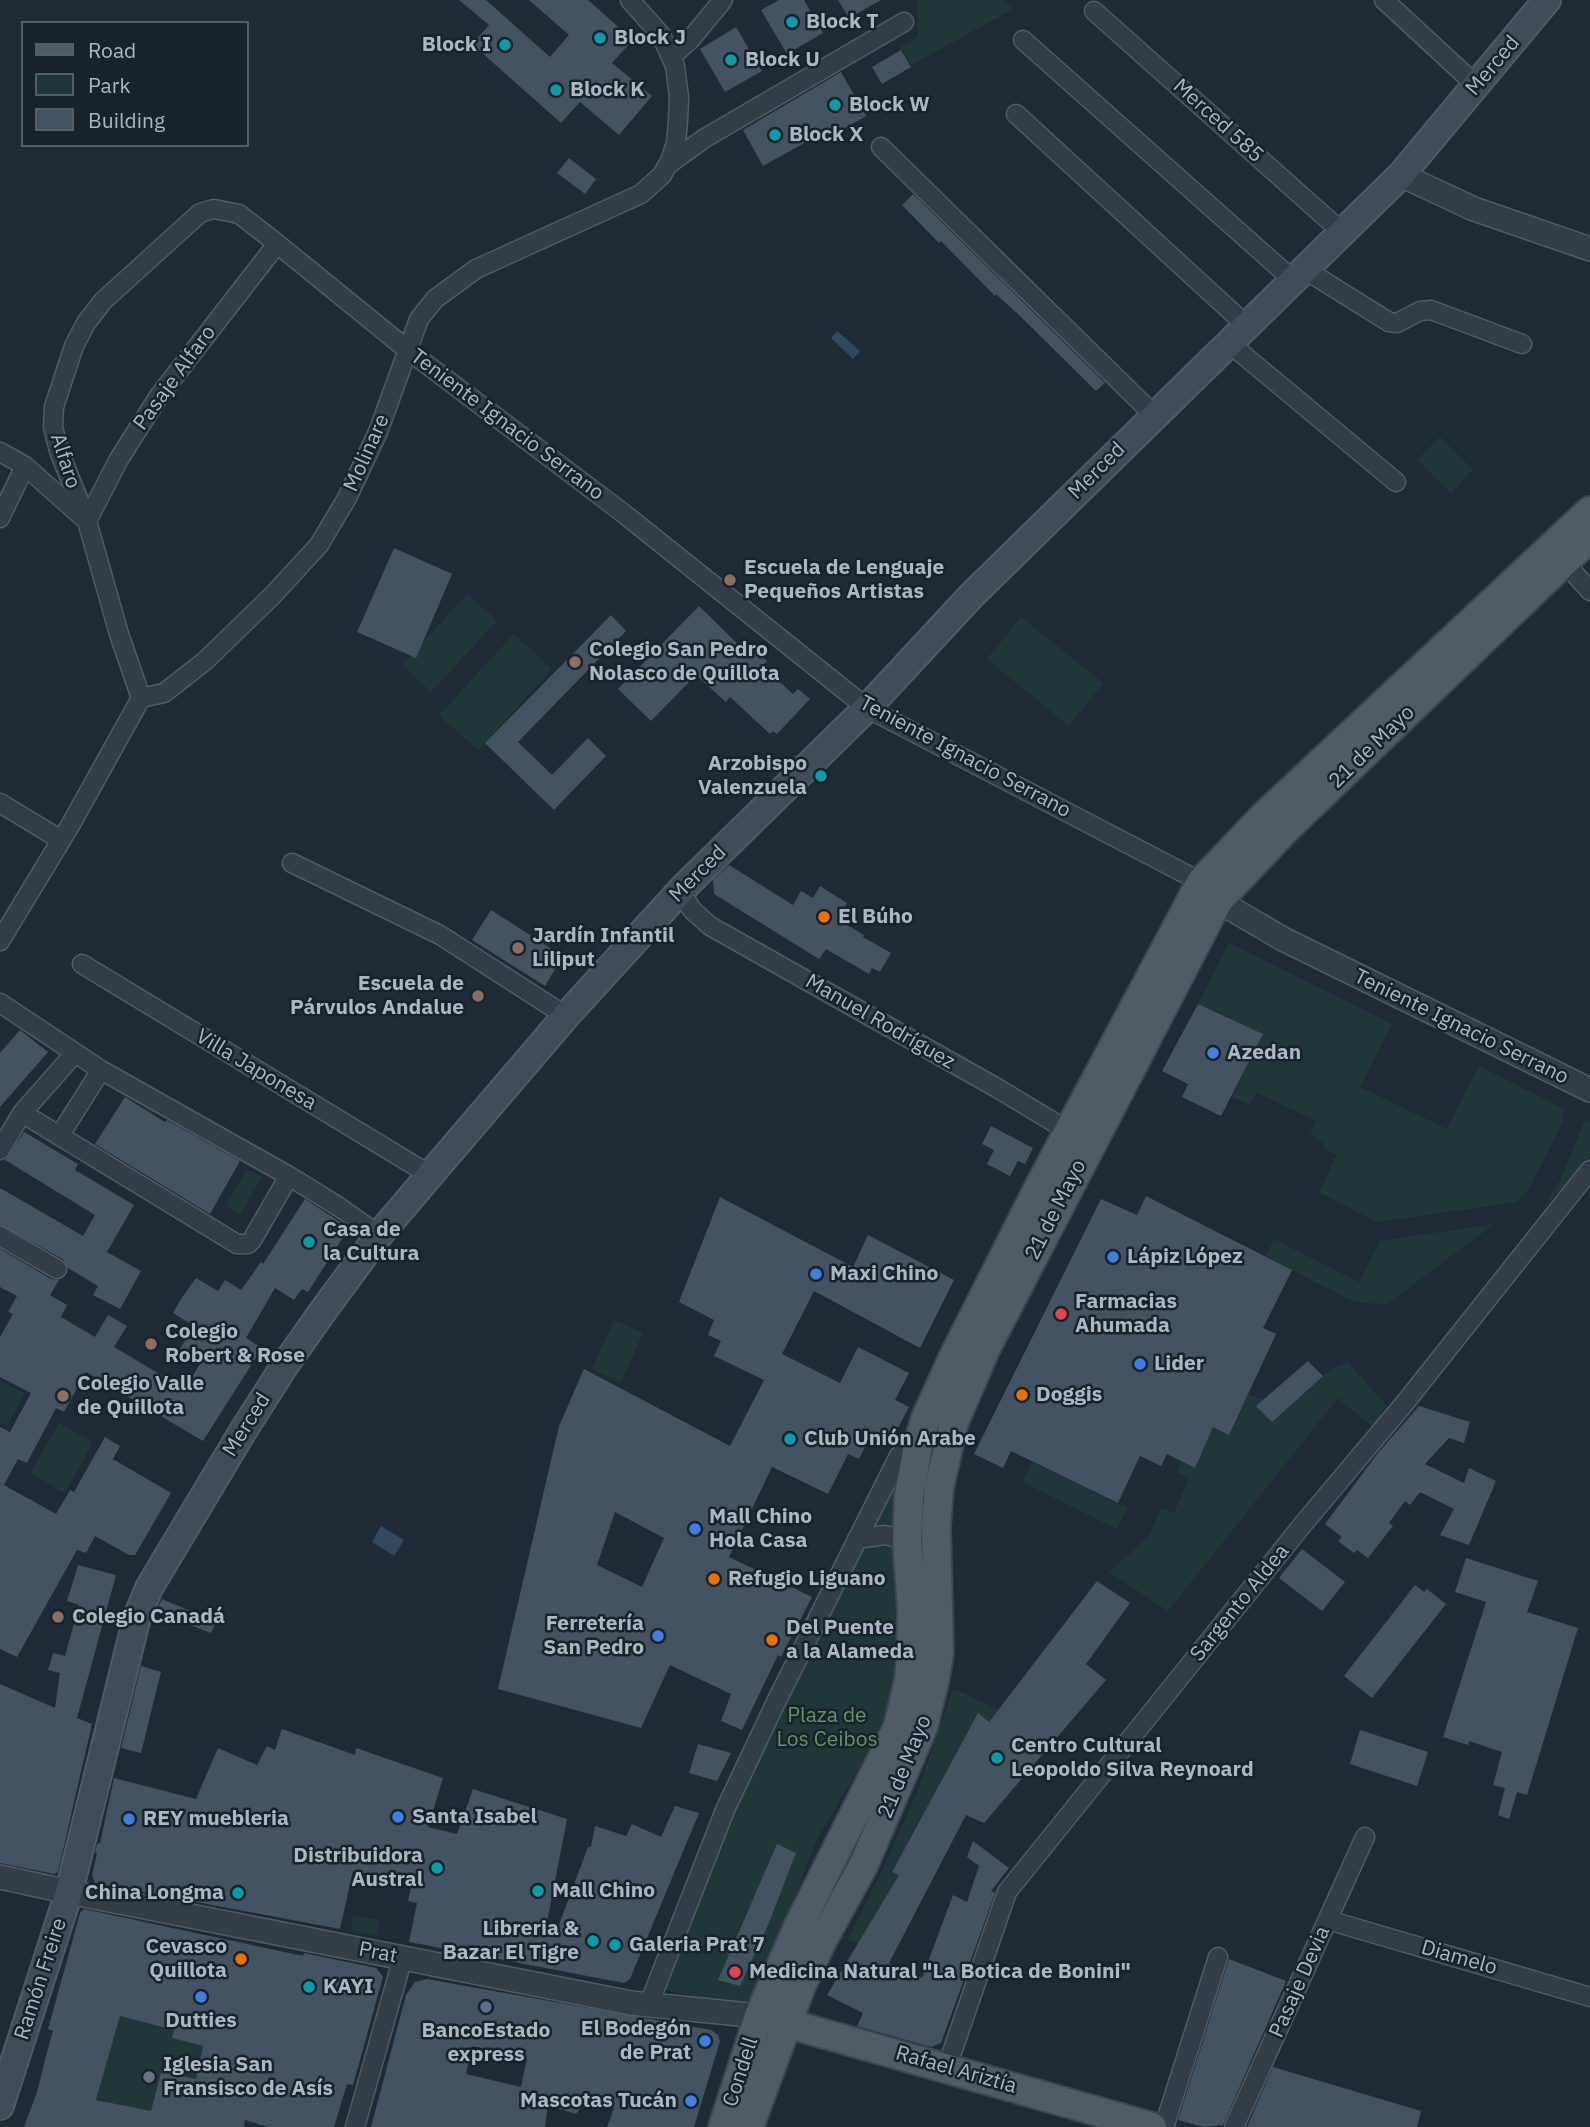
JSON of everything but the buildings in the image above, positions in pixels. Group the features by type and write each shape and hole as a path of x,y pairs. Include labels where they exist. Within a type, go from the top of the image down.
{"main road":[{"name":"Merced","path":"69,1892 137,1618 149,1588 182,1529 285,1365 379,1236 566,1016 683,888 867,709 972,595 1401,175 1547,0"},
{"name":"21 de Mayo","path":"759,2017 799,1924 898,1727 909,1680 911,1657 907,1540 909,1496 921,1431 952,1360 1079,1138 1210,892 1264,816 1590,510"},
{"name":"21 de Mayo","path":"1210,892 1285,830 1590,537"},
{"name":"21 de Mayo","path":"788,2023 817,1952 863,1866 915,1751 930,1703 939,1653 936,1551 938,1500 954,1422 1079,1138"},
{"name":"Ramón Freire","path":"0,2106 69,1892"},
{"name":"Rafael Ariztía","path":"759,2017 947,2067 1152,2127"},
{"name":"Condell","path":"723,2127 759,2017"},
{"name":"Condell","path":"749,2127 788,2023"}],"street":[{"name":"Molinare","path":"141,698 164,693 205,661 272,596 319,545 347,498 373,443 419,319 435,299 476,270 641,194 662,175 676,143 679,97 671,57 661,35 630,0"},
{"path":"671,57 690,40 723,0"},
{"path":"1384,0 1477,86"},
{"name":"Merced 585","path":"1094,10 1342,232"},
{"path":"668,163 705,138 904,22"},
{"path":"1023,40 1298,274 1389,322 1397,323 1420,311 1432,310 1522,344"},
{"path":"1016,114 1237,334 1396,482"},
{"path":"881,147 1154,415"},
{"path":"1401,175 1474,209 1590,249"},
{"name":"Alfaro","path":"141,698 86,521 59,452 53,427 54,407 74,346 86,323 103,301 200,214 214,209 227,212"},
{"name":"Teniente Ignacio Serrano","path":"227,212 239,214 409,351 623,513 867,709 1210,892 1283,939 1590,1090"},
{"name":"Pasaje Alfaro","path":"86,521 119,458 159,396 277,244"},
{"path":"0,452 25,466 86,521"},
{"path":"0,518 25,466"},
{"path":"1564,562 1590,591"},
{"path":"0,941 141,698"},
{"path":"0,803 61,840"},
{"path":"292,863 440,935 566,1016"},
{"name":"Manuel Rodríguez","path":"683,888 692,910 710,926 1079,1138"},
{"name":"Villa Japonesa","path":"82,964 430,1175"},
{"path":"0,1003 101,1070 289,1176 379,1236"},
{"path":"0,1150 22,1113 75,1053"},
{"path":"60,1135 101,1070"},
{"path":"22,1113 227,1239 243,1245 252,1240 289,1176"},
{"name":"Sargento Aldea","path":"947,2067 1007,1892 1304,1523 1412,1394 1590,1170"},
{"path":"0,1236 57,1269"},
{"name":"21 de Mayo","path":"649,2004 725,1810 776,1702 899,1456 921,1431"},
{"path":"857,1539 885,1535 907,1540"},
{"name":"Pasaje Devia","path":"1234,2127 1365,1837"},
{"name":"Prat","path":"0,1877 631,2003 759,2017"},
{"name":"Diamelo","path":"1328,1920 1590,1997"},
{"path":"355,2127 403,1957"},
{"path":"1164,2127 1218,1957"}],"green space":[{"path":"1004,0 1013,9 911,65 901,47 918,37 917,2"},
{"path":"1440,437 1473,470 1451,493 1417,460"},
{"path":"467,594 497,621 431,692 402,665"},
{"path":"1021,617 1103,683 1069,726 987,659"},
{"path":"514,634 552,669 478,750 439,715"},
{"path":"1229,943 1392,1024 1360,1087 1447,1129 1479,1066 1564,1109 1562,1124 1527,1192 1517,1202 1377,1222 1319,1192 1337,1155 1325,1149 1322,1142 1310,1134 1316,1121 1256,1092 1250,1105 1232,1096 1263,1034 1198,1004"},
{"path":"1585,1120 1590,1122 1590,1157 1542,1210 1560,1180"},
{"path":"247,1169 262,1177 240,1215 226,1206"},
{"path":"1494,1224 1387,1304 1348,1299 1266,1256 1274,1239 1359,1282 1380,1241"},
{"path":"614,1320 643,1333 621,1382 592,1369"},
{"path":"1348,1362 1387,1406 1374,1428 1338,1398 1168,1611 1109,1572 1149,1536 1161,1508 1174,1513 1189,1478 1177,1472 1181,1462 1194,1467 1213,1427 1229,1435 1248,1394 1263,1400 1272,1422 1326,1373"},
{"path":"0,1381 24,1393 7,1426 0,1422"},
{"path":"59,1423 93,1442 65,1493 30,1473"},
{"path":"1032,1462 1127,1508 1117,1529 1022,1482"},
{"path":"903,1464 900,1530 869,1528"},
{"name":"Plaza de Los Ceibos","path":"878,1542 888,1542 897,1548 900,1560 897,1662 885,1715 869,1751 816,1841 753,2007 661,1990 723,1833 856,1559 866,1547"},
{"path":"953,1689 998,1709 989,1722 977,1714 892,1871 899,1875 858,1944 848,1939 920,1785"},
{"path":"353,1916 380,1920 377,1936 351,1931"},
{"name":"Iglesia San Fransisco de Asís","path":"120,2016 174,2030 173,2038 203,2046 186,2127 184,2077 161,2072 151,2111 96,2100"}],"water":[{"path":"837,331 860,351 853,359 831,338"},
{"path":"381,1526 404,1540 394,1556 372,1542"}],"place":[{"name":"Block T","path":"792,22"},
{"name":"Block J","path":"600,38"},
{"name":"Block I","path":"505,45"},
{"name":"Block U","path":"731,60"},
{"name":"Block K","path":"556,90"},
{"name":"Block W","path":"835,105"},
{"name":"Block X","path":"775,135"},
{"name":"Escuela de Lenguaje Pequeños Artistas","path":"730,580"},
{"name":"Colegio San Pedro Nolasco de Quillota","path":"575,662"},
{"name":"Arzobispo Valenzuela","path":"821,776"},
{"name":"El Búho","path":"824,917"},
{"name":"Jardín Infantil Liliput","path":"518,948"},
{"name":"Escuela de Párvulos Andalue","path":"478,996"},
{"name":"Azedan","path":"1213,1053"},
{"name":"Casa de la Cultura","path":"309,1242"},
{"name":"Lápiz López","path":"1113,1257"},
{"name":"Maxi Chino","path":"816,1274"},
{"name":"Farmacias Ahumada","path":"1061,1314"},
{"name":"Colegio Robert & Rose","path":"151,1344"},
{"name":"Lider","path":"1140,1364"},
{"name":"Doggis","path":"1022,1395"},
{"name":"Colegio Valle de Quillota","path":"63,1396"},
{"name":"Club Unión Arabe","path":"790,1439"},
{"name":"Mall Chino Hola Casa","path":"695,1529"},
{"name":"Refugio Liguano","path":"714,1579"},
{"name":"Colegio Canadá","path":"58,1617"},
{"name":"Ferretería San Pedro","path":"658,1636"},
{"name":"Del Puente a la Alameda","path":"772,1640"},
{"name":"Centro Cultural Leopoldo Silva Reynoard","path":"997,1758"},
{"name":"Santa Isabel","path":"398,1817"},
{"name":"REY muebleria","path":"129,1819"},
{"name":"Distribuidora Austral","path":"437,1868"},
{"name":"Mall Chino","path":"538,1891"},
{"name":"China Longma","path":"238,1893"},
{"name":"Libreria & Bazar El Tigre","path":"593,1941"},
{"name":"Galeria Prat 7","path":"615,1945"},
{"name":"Cevasco Quillota","path":"241,1959"},
{"name":"Medicina Natural \"La Botica de Bonini\"","path":"735,1972"},
{"name":"KAYI","path":"309,1987"},
{"name":"Dutties","path":"201,1997"},
{"name":"BancoEstado express","path":"486,2007"},
{"name":"El Bodegón de Prat","path":"705,2041"},
{"name":"Iglesia San Fransisco de Asís","path":"149,2077"},
{"name":"Mascotas Tucán","path":"691,2101"}]}
